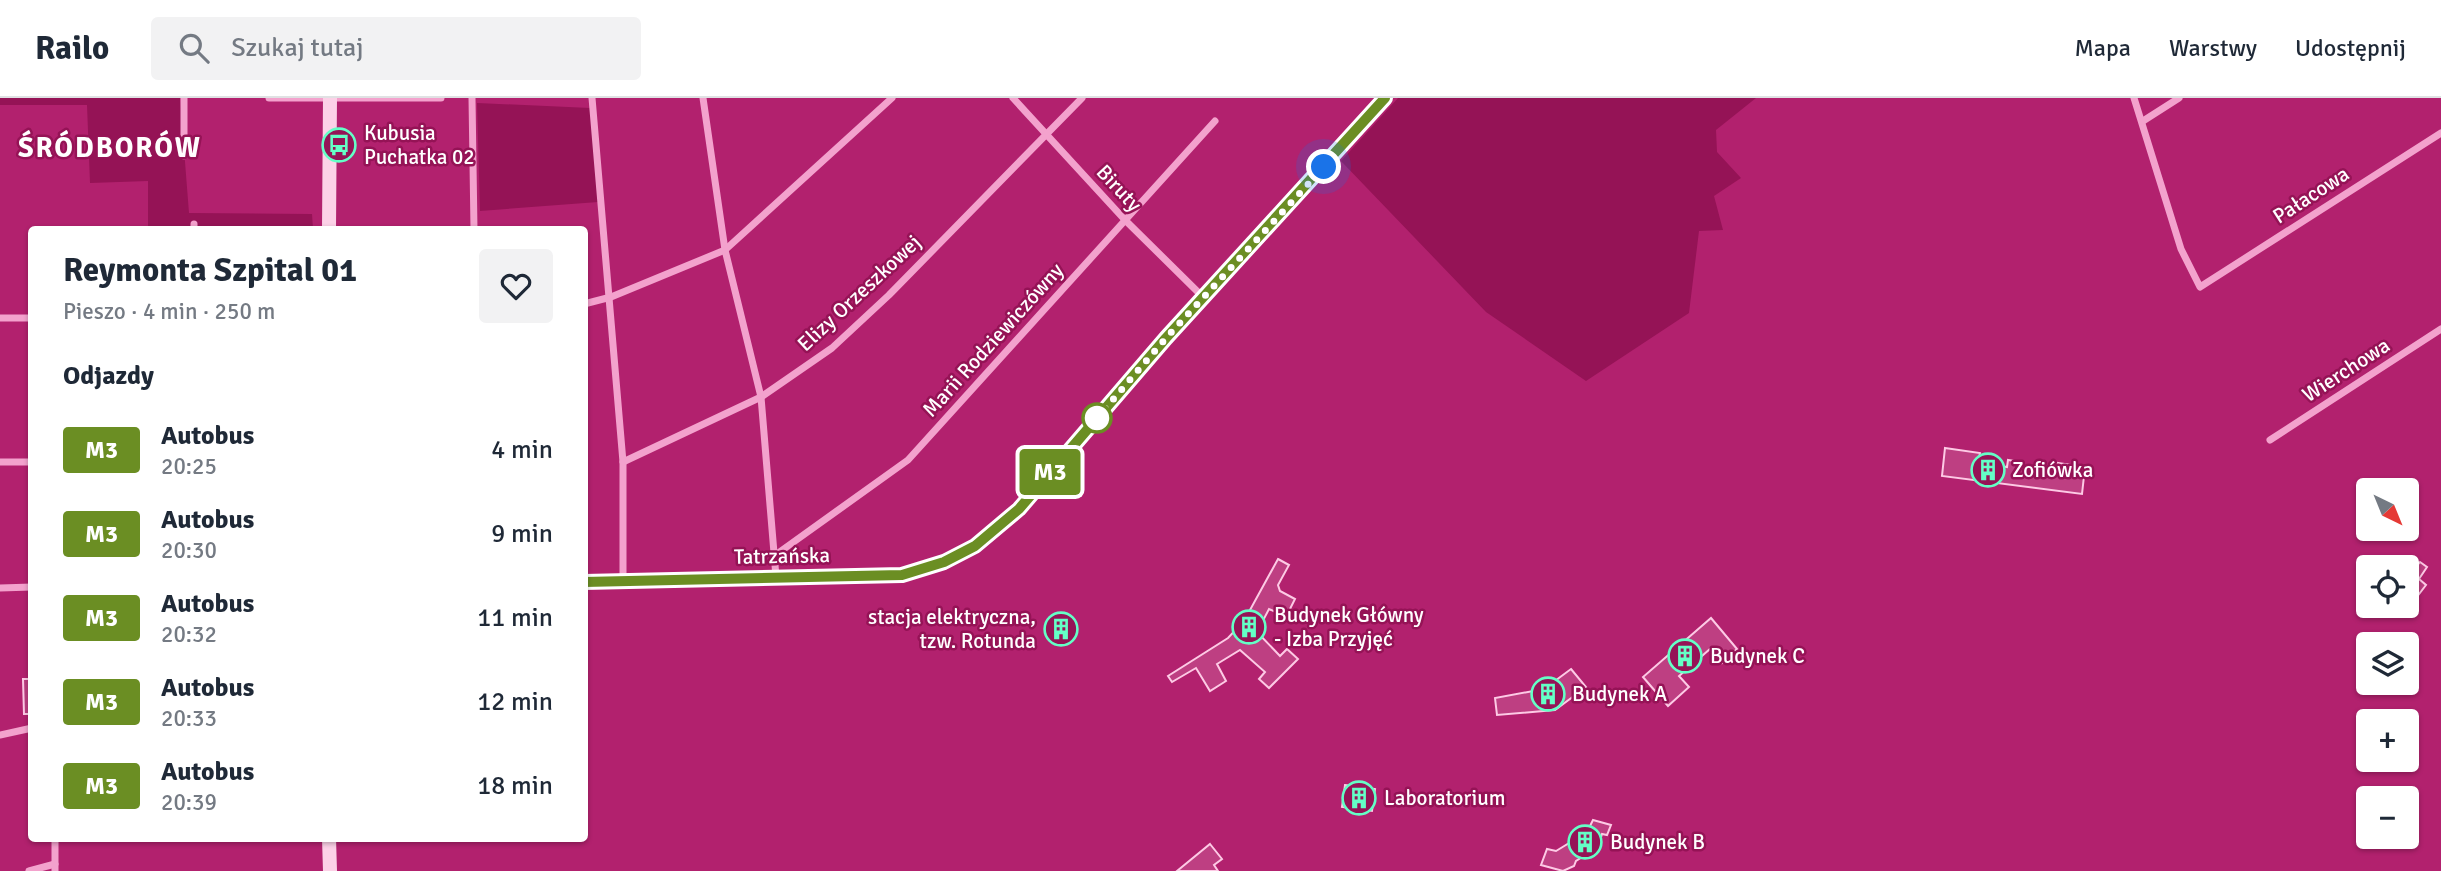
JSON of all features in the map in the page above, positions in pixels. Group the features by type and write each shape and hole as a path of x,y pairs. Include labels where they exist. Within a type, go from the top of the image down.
{"street":[{"path":"184,98 184,156"},
{"path":"269,98 441,98"},
{"path":"471,98 474,226"},
{"path":"592,98 623,462 624,582"},
{"path":"704,98 725,250 761,397 776,577"},
{"path":"588,303 611,297 725,250 892,98"},
{"name":"Biruty","path":"1013,98 1125,220 1203,298"},
{"name":"Elizy Orzeszkowej","path":"623,462 761,397 832,348 861,322 1082,98"},
{"name":"Tatrzańska","path":"588,582 902,575 944,562 975,546 1019,509 1203,298 1385,98"},
{"path":"2134,98 2143,121 2179,98"},
{"path":"329,226 330,99"},
{"name":"Marii Rodziewiczówny","path":"774,556 908,460 1215,121"},
{"name":"Pałacowa","path":"2143,121 2181,249 2200,287 2441,132"},
{"path":"0,318 28,318"},
{"name":"Wierchowa","path":"2270,440 2441,329"},
{"path":"0,462 28,461"},
{"path":"0,588 28,587"},
{"path":"0,735 28,729"},
{"path":"29,871 55,867 55,842"},
{"path":"329,842 330,871"}],"shaded area":[{"path":"180,98 1398,98 1341,161 1486,312 1586,381 1689,313 1699,231 1723,230 1714,196 1741,178 1717,152 1716,130 1756,98 2441,98 2441,871 0,871 0,105 87,105 90,183 148,181 148,226 28,226 28,842 588,842 588,226 313,226 312,214 189,213","holes":["477,103 590,108 598,202 480,211"]}],"building":[{"name":"Zofiówka","path":"1945,448 1980,453 1978,463 2007,467 2008,460 2021,462 2020,468 2049,472 2051,462 2085,467 2082,494 1942,476"},
{"name":"Budynek Główny - Izba Przyjęć","path":"1278,559 1289,565 1278,585 1280,591 1295,599 1286,617 1269,609 1257,632 1280,656 1287,649 1298,659 1269,688 1259,679 1265,672 1240,650 1217,664 1226,681 1210,691 1196,668 1172,682 1168,676 1228,638 1244,621"},
{"path":"2419,563 2427,567 2419,579"},
{"path":"2419,579 2426,585 2419,594"},
{"name":"Budynek C","path":"1711,618 1737,649 1722,663 1710,649 1679,676 1689,687 1668,706 1643,677"},
{"name":"Budynek A","path":"1571,669 1586,687 1555,710 1497,715 1495,698 1544,689"},
{"path":"23,679 28,679 28,714 24,714"},
{"name":"Laboratorium","path":"1345,785 1375,789 1372,811 1342,807"},
{"name":"Budynek B","path":"1593,820 1611,825 1607,835 1602,834 1597,850 1563,871 1541,865 1547,849 1556,851 1587,832"},
{"path":"1210,844 1222,859 1214,865 1218,871 1177,871"}],"bus line":[{"name":"M3","path":"588,582 902,575 944,562 975,546 1019,509 1166,338 1385,98"}],"place":[{"name":"Kubusia Puchatka 02","path":"339,145"},
{"name":"Zofiówka","path":"1988,470"},
{"name":"Budynek Główny - Izba Przyjęć","path":"1249,627"},
{"name":"stacja elektryczna, tzw. Rotunda","path":"1061,629"},
{"name":"Budynek C","path":"1685,656"},
{"name":"Budynek A","path":"1548,694"},
{"name":"Laboratorium","path":"1359,798"},
{"name":"Budynek B","path":"1585,842"}],"district":[{"name":"ŚRÓDBORÓW","path":"110,148"}],"route":[{"path":"1097,418 1166,338 1324,167"}]}
